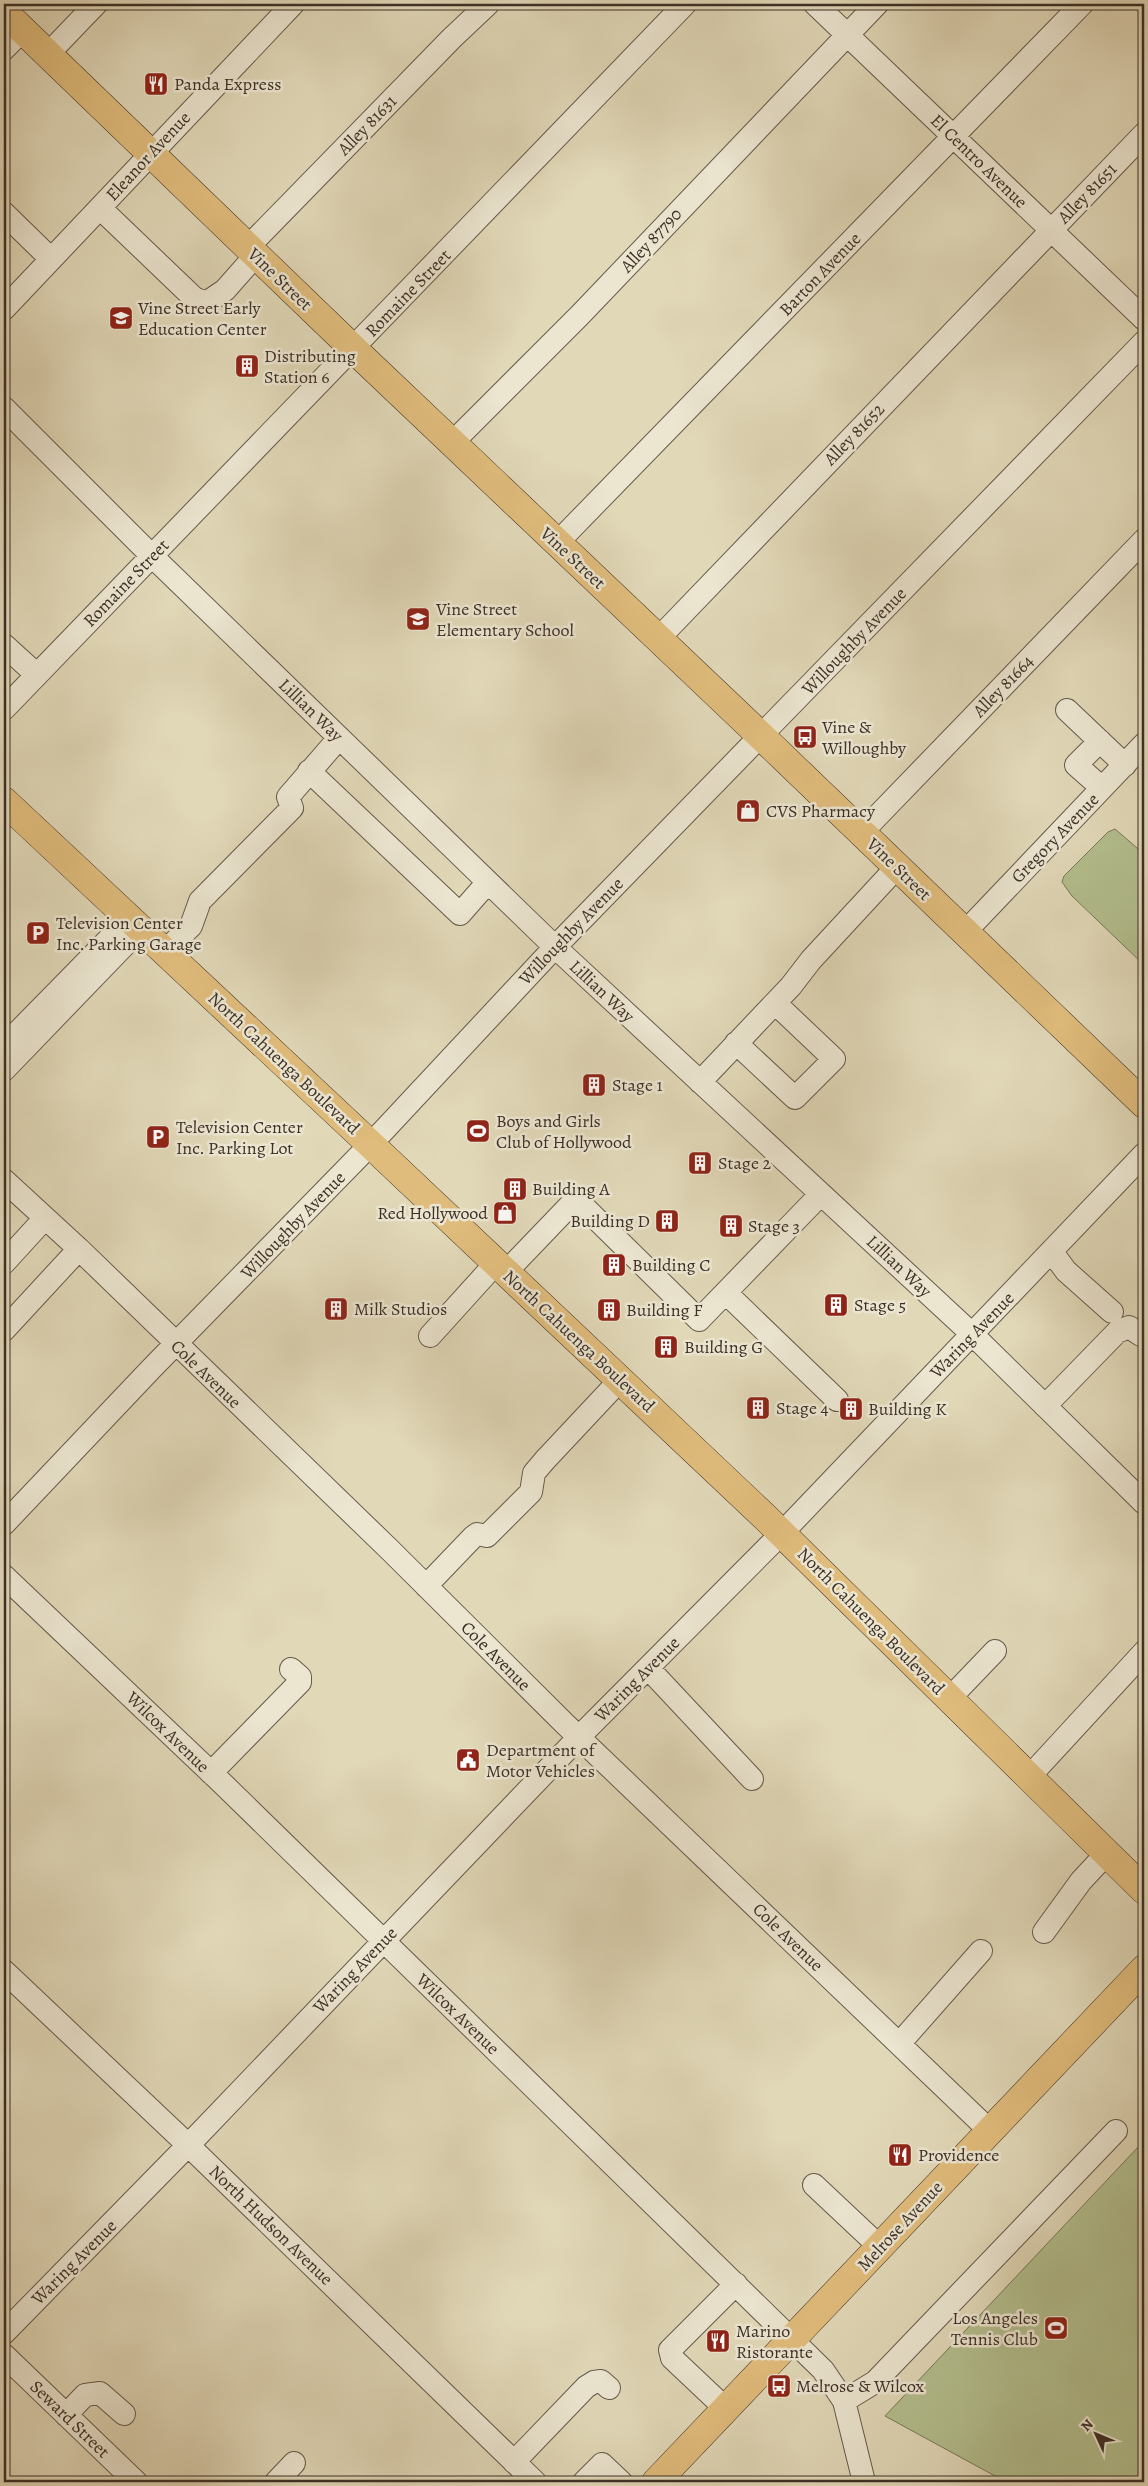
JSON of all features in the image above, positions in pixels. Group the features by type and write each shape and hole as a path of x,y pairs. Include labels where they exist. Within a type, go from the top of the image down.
{"main road":[{"name":"Vine Street","path":"10,30 48,54 1144,1104"},
{"name":"North Cahuenga Boulevard","path":"4,801 371,1144 782,1533 1144,1890"},
{"name":"Melrose Avenue","path":"656,2482 1144,1969"}],"street":[{"path":"48,54 96,4"},
{"name":"Eleanor Avenue","path":"4,309 293,4"},
{"name":"Alley 81631","path":"100,208 194,298 206,303 225,290 252,251 452,38 488,4"},
{"name":"Romaine Street","path":"4,709 354,349 685,4"},
{"name":"El Centro Avenue","path":"815,4 1144,319"},
{"name":"Alley 87790","path":"452,443 580,315 877,4"},
{"name":"Barton Avenue","path":"557,543 1082,4"},
{"name":"Alley 81651","path":"1051,230 1144,134"},
{"path":"4,214 51,259"},
{"name":"Alley 81652","path":"658,639 1051,230"},
{"name":"Willoughby Avenue","path":"4,1524 371,1144 555,947 1144,342"},
{"name":"Lillian Way","path":"4,408 152,556 555,947 973,1335 1144,1503"},
{"name":"Alley 81664","path":"862,832 1144,540"},
{"path":"4,645 37,675"},
{"path":"1066,710 1125,764"},
{"path":"164,952 191,926 200,901 292,808 288,797 339,738"},
{"path":"1100,741 1076,765 1102,788"},
{"name":"Gregory Avenue","path":"965,932 1144,744"},
{"path":"309,771 460,914 488,882"},
{"path":"700,1082 792,986 810,960 897,867"},
{"path":"4,1046 135,924"},
{"path":"4,1070 135,924"},
{"path":"736,1043 795,1098 834,1059 775,1003"},
{"name":"Waring Avenue","path":"4,2333 188,2145 579,1737 782,1533 1144,1154"},
{"name":"Cole Avenue","path":"4,1180 79,1249 579,1737 990,2131"},
{"path":"430,1336 501,1267 576,1199 699,1320 821,1194"},
{"path":"4,1263 45,1218"},
{"path":"4,1330 79,1249"},
{"path":"1052,1252 1066,1270 1112,1312"},
{"path":"726,1293 836,1400"},
{"path":"1045,1406 1117,1332 1129,1328 1141,1335"},
{"path":"426,1586 473,1537 477,1534 487,1536 495,1531 531,1492 534,1473 620,1380"},
{"name":"Wilcox Avenue","path":"4,1576 793,2338 823,2370 844,2401 864,2482"},
{"path":"949,1699 995,1651"},
{"path":"1029,1777 1144,1652"},
{"path":"648,1668 752,1779"},
{"path":"211,1774 300,1682 300,1677 291,1669"},
{"path":"1044,1932 1081,1881 1107,1853"},
{"path":"899,2044 981,1951"},
{"name":"North Hudson Avenue","path":"4,1971 188,2145 520,2474"},
{"path":"844,2401 875,2382 1116,2132"},
{"path":"814,2185 880,2247"},
{"path":"726,2409 672,2358 670,2350 736,2284"},
{"name":"Seward Street","path":"4,2355 136,2482"},
{"path":"520,2474 586,2387 594,2382 601,2381 609,2388"},
{"path":"66,2415 85,2395 100,2393 124,2414"},
{"path":"276,2482 294,2463"},
{"path":"584,2482 602,2464 621,2482"}],"green space":[{"path":"1115,829 1144,854 1144,965 1072,896 1062,882 1064,876 1108,832"},
{"name":"Los Angeles Tennis Club","path":"1140,2145 1144,2148 1144,2482 1006,2482 885,2416"}],"place":[{"name":"Panda Express","path":"156,84"},
{"name":"Vine Street Early Education Center","path":"121,318"},
{"name":"Distributing Station 6","path":"247,366"},
{"name":"Vine Street Elementary School","path":"418,619"},
{"name":"Vine & Willoughby","path":"805,737"},
{"name":"CVS Pharmacy","path":"748,811"},
{"name":"Television Center Inc. Parking Garage","path":"38,933"},
{"name":"Stage 1","path":"594,1085"},
{"name":"Boys and Girls Club of Hollywood","path":"478,1131"},
{"name":"Television Center Inc. Parking Lot","path":"158,1137"},
{"name":"Stage 2","path":"700,1163"},
{"name":"Building A","path":"515,1189"},
{"name":"Red Hollywood","path":"505,1213"},
{"name":"Building D","path":"667,1221"},
{"name":"Stage 3","path":"731,1226"},
{"name":"Building C","path":"614,1265"},
{"name":"Stage 5","path":"836,1305"},
{"name":"Milk Studios","path":"336,1309"},
{"name":"Building F","path":"609,1310"},
{"name":"Building G","path":"666,1347"},
{"name":"Stage 4","path":"758,1408"},
{"name":"Building K","path":"851,1409"},
{"name":"Department of Motor Vehicles","path":"468,1760"},
{"name":"Providence","path":"900,2155"},
{"name":"Los Angeles Tennis Club","path":"1056,2328"},
{"name":"Marino Ristorante","path":"718,2341"},
{"name":"Melrose & Wilcox","path":"779,2386"}]}
